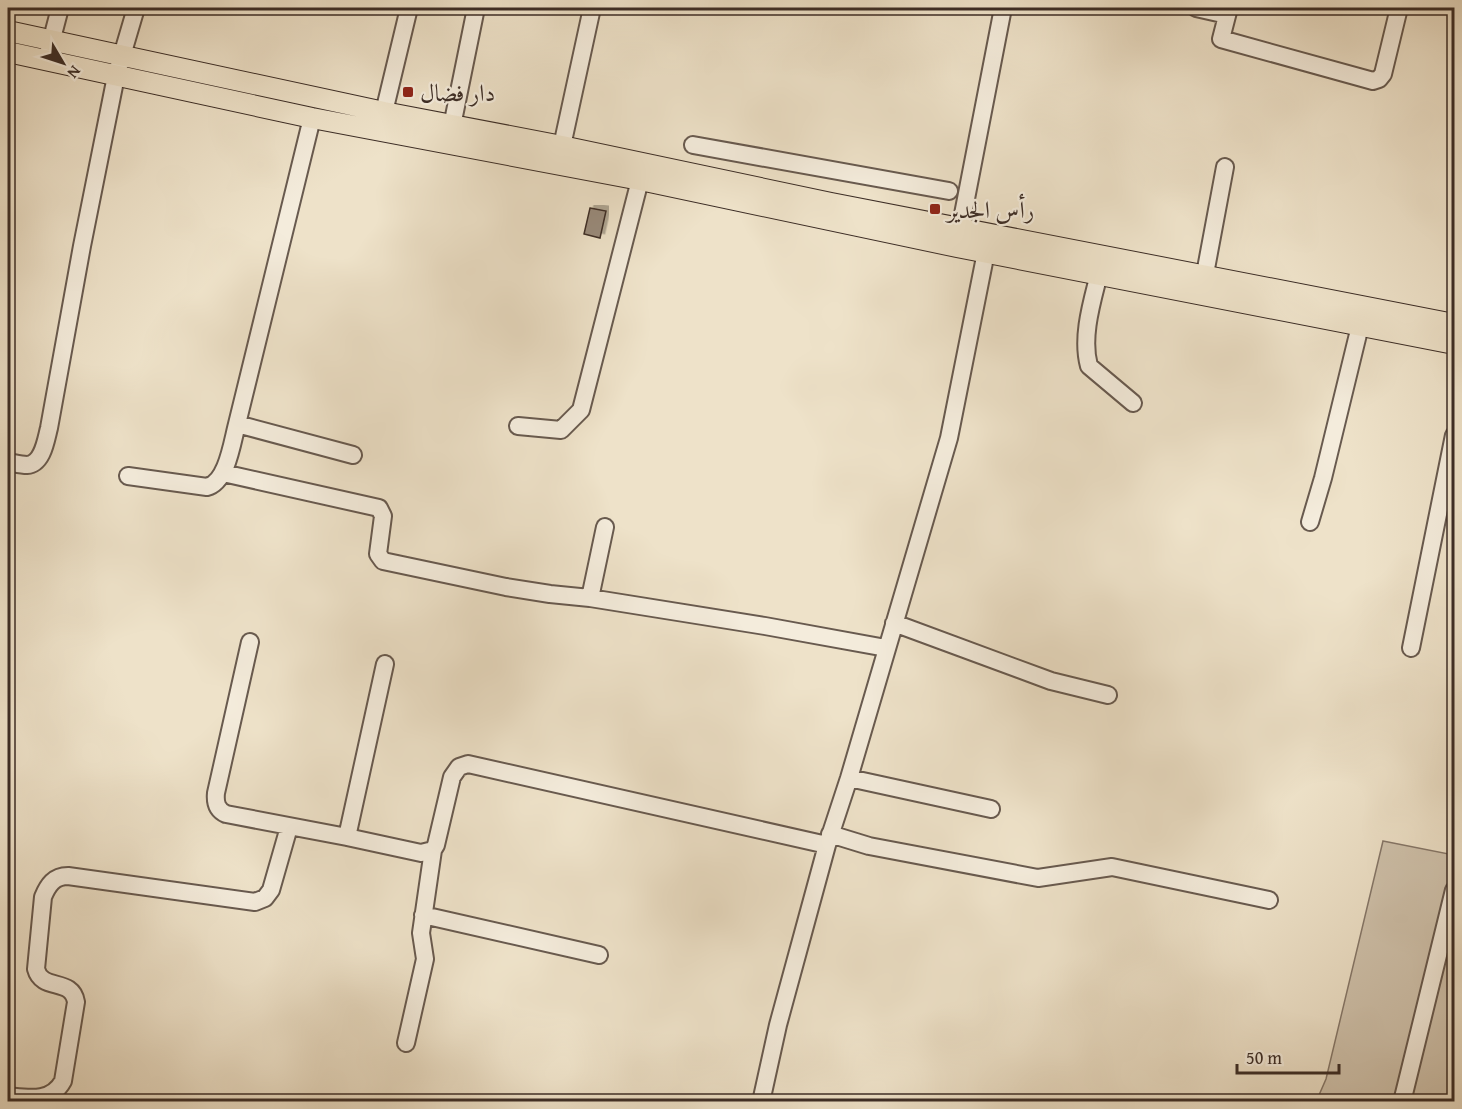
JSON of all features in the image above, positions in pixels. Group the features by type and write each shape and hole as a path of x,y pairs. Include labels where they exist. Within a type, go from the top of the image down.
{"main road":[{"path":"8,31 384,112 562,146 959,238"},
{"path":"8,52 312,118 640,180 987,243 1205,274 1455,324"},
{"path":"987,243 1099,274 1455,344"}],"street":[{"path":"48,60 60,8"},
{"path":"8,462 27,465 37,460 41,455 49,428 116,76 136,8"},
{"path":"384,112 409,8"},
{"path":"452,126 476,8"},
{"path":"562,146 591,8"},
{"path":"959,238 1003,8"},
{"path":"1196,8 1228,11 1221,39 1373,81 1379,79 1383,74 1399,8"},
{"path":"128,476 207,488 213,486 223,473 312,118"},
{"path":"693,145 949,191"},
{"path":"1205,274 1225,167"},
{"path":"518,426 561,430 581,410 640,180"},
{"path":"761,1101 778,1025 828,840 849,778 949,438 987,243"},
{"path":"1099,274 1091,304 1087,333 1087,360 1089,366 1133,403"},
{"path":"1310,522 1360,326"},
{"path":"237,424 353,455"},
{"path":"1411,648 1455,435"},
{"path":"223,473 379,507 383,516 378,554 383,561 506,587 765,626 886,648"},
{"path":"590,598 605,527"},
{"path":"894,623 1051,681 1108,695"},
{"path":"250,642 215,801 221,812 421,853 433,850"},
{"path":"347,837 385,664"},
{"path":"406,1043 425,959 421,933 433,850 452,777 459,767 468,764 828,840 1038,878 1112,867 1269,900"},
{"path":"849,778 991,809"},
{"path":"8,1096 32,1099 46,1096 59,1088 63,1081 76,1002 75,996 67,986 42,981 36,969 44,897 46,888 55,879 68,876 255,902 265,898 271,890 289,827"},
{"path":"1402,1101 1455,890"},
{"path":"423,915 598,955"}],"shaded area":[{"path":"1383,841 1454,855 1454,1101 1316,1102 1326,1079"}],"building":[{"path":"590,208 606,211 600,238 584,234"}],"place":[{"name":"دار فضال","path":"408,92"},
{"name":"رأس الجدير","path":"935,209"}]}
